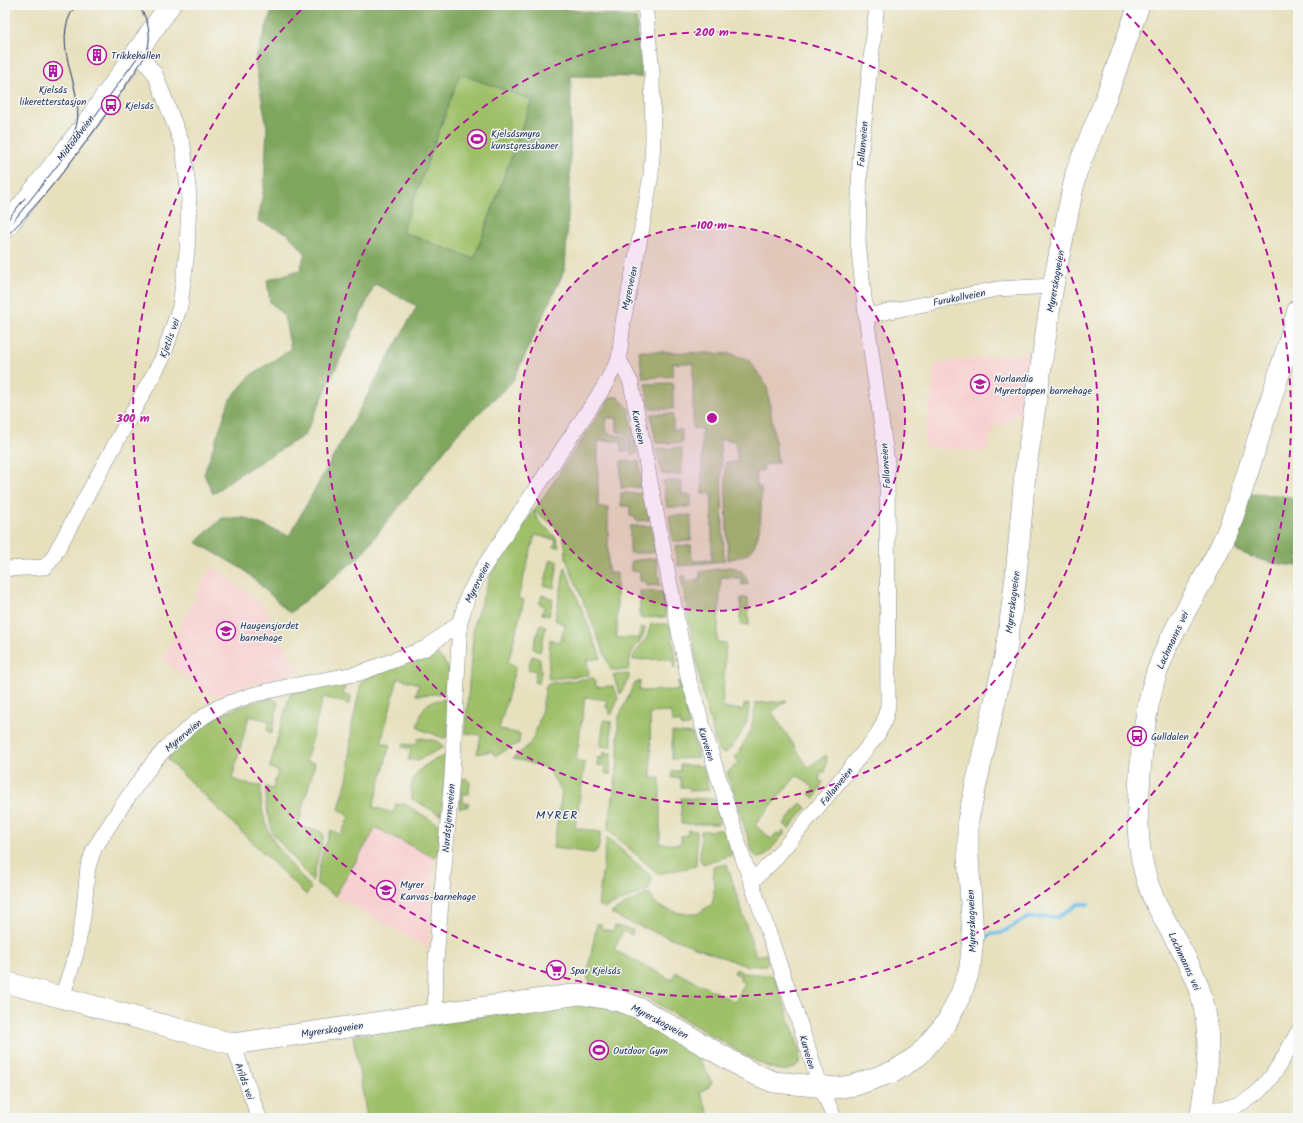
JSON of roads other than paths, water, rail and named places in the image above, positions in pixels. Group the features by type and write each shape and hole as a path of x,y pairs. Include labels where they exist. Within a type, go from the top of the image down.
{"street":[{"name":"Midtoddveien","path":"5,228 85,126 170,5"},
{"name":"Myrerveien","path":"62,997 76,954 83,917 88,867 94,849 155,760 167,747 197,721 227,704 252,695 360,673 426,648 460,622 468,594 481,571 602,390 619,359 623,322 641,233 652,157 652,72 645,5"},
{"name":"Fallanveien","path":"752,881 778,856 876,737 884,722 888,706 887,462 866,316 858,242 860,159 877,5"},
{"name":"Myrerskogveien","path":"5,982 233,1044 580,994 599,996 620,1001 642,1009 754,1074 774,1082 836,1088 855,1086 896,1071 919,1055 947,1022 961,994 970,968 973,936 968,855 968,820 1006,652 1016,576 1026,474 1053,286 1076,173 1104,103 1139,5"},
{"name":"Kjetils vei","path":"5,569 45,567 52,558 163,357 180,306 187,252 188,196 182,146 155,74 137,52"},
{"name":"Furukollveien","path":"866,316 997,290 1053,286"},
{"name":"Lachmanns vei","path":"1201,1114 1206,1074 1208,1034 1203,1000 1193,973 1154,899 1144,871 1139,845 1138,806 1145,731 1152,690 1163,654 1217,553 1231,521 1298,310"},
{"name":"Kurveien","path":"619,359 631,383 688,677 742,855 811,1057 815,1074 822,1086 834,1118"},
{"name":"Nordstjerneveien","path":"434,1014 436,960 452,776 460,622"},
{"path":"1201,1114 1228,1109 1257,1094 1276,1072 1298,1032"},
{"name":"Arilds vei","path":"233,1044 259,1118"}],"waterway":[{"path":"985,939 991,934 1001,933 1027,918 1058,917 1078,904 1088,904"}],"tram line":[{"path":"62,151 73,136 78,118 77,102 66,53 65,37 68,21 76,5"},
{"path":"5,238 43,196 79,152 144,58 149,45 149,31 148,24 138,5"},
{"path":"12,223 79,138 142,51"},
{"path":"5,223 25,198"}],"place":[{"name":"Trikkehallen","path":"97,55"},
{"name":"Kjelsås likeretterstasjon","path":"53,71"},
{"name":"Kjelsås","path":"111,105"},
{"name":"Kjelsåsmyra kunstgressbaner","path":"477,139"},
{"name":"Norlandia Myrertoppen barnehage","path":"980,384"},
{"name":"Haugensjordet barnehage","path":"226,631"},
{"name":"Gulldalen","path":"1137,736"},
{"name":"Myrer Kanvas-barnehage","path":"386,890"},
{"name":"Spar Kjelsås","path":"556,970"},
{"name":"Outdoor Gym","path":"599,1050"}],"district":[{"name":"MYRER","path":"557,815"}]}
